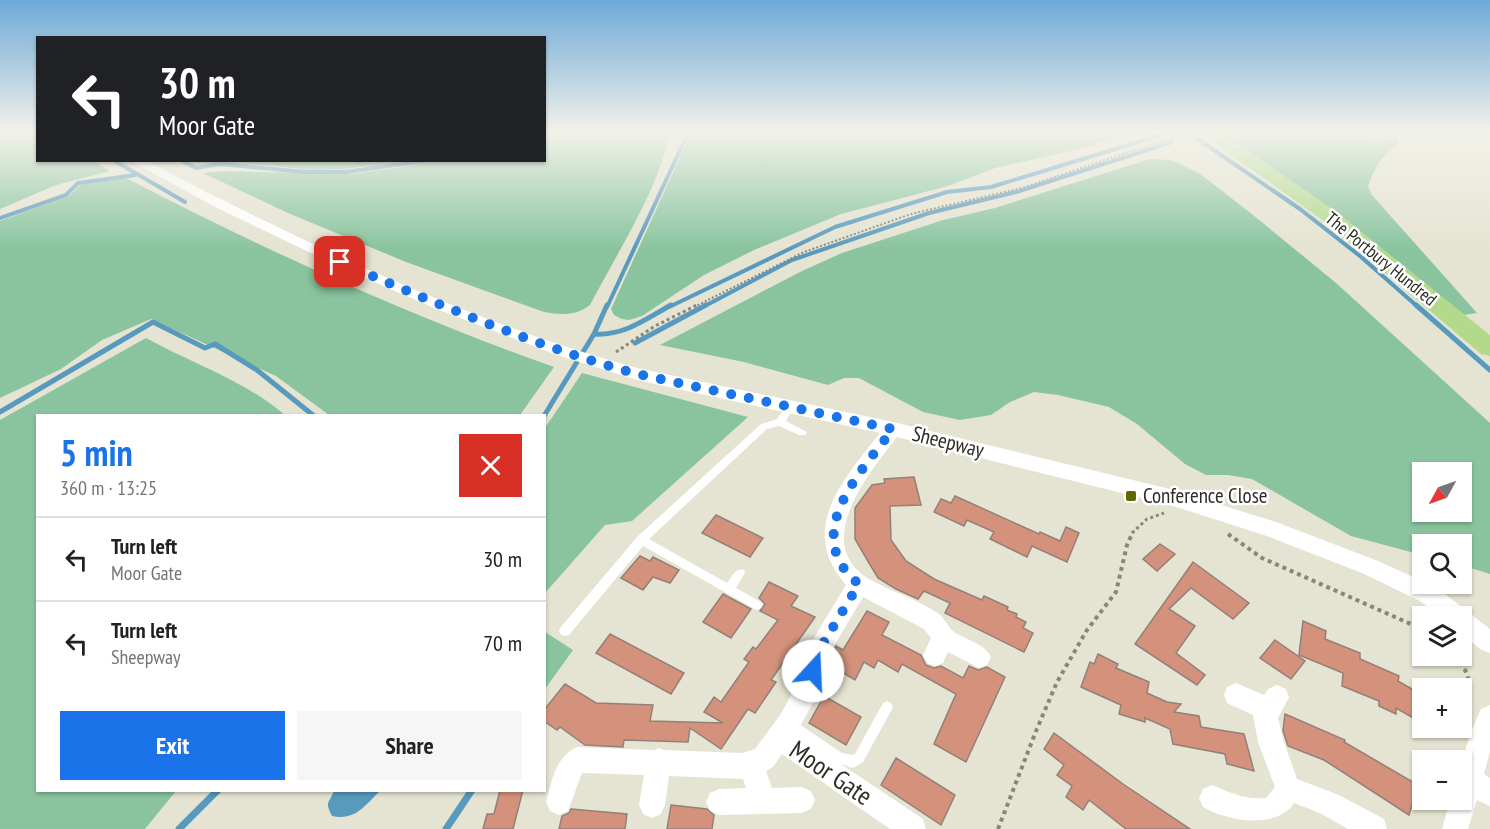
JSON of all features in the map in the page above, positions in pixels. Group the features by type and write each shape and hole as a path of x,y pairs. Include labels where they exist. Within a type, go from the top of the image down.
{"main road":[{"name":"The Portbury Hundred","path":"1264,172 1331,217 1490,348"}],"street":[{"name":"Sheepway","path":"157,172 266,229 319,253 449,308 586,359 785,415 893,429 1170,497 1269,528 1370,567 1428,594 1443,606"},
{"path":"893,429 844,496 835,518 834,534 839,558 847,573 859,584 932,622 939,646 979,657"},
{"name":"Moor Gate","path":"751,765 764,758 784,731 804,697 818,652 859,584"},
{"path":"1472,629 1490,643"},
{"path":"1212,798 1227,807 1245,812 1266,811 1279,805 1288,788 1265,716 1273,703 1236,695"},
{"path":"1455,829 1480,786 1486,726"},
{"name":"Moor Gate","path":"784,731 912,829"},
{"path":"559,802 569,768 577,760 751,765 763,801"},
{"path":"652,806 659,761"},
{"path":"1288,788 1330,804 1374,829"},
{"name":"Moor Gate","path":"719,802 802,800"}],"lane":[{"path":"565,631 641,540 764,426 785,415 802,433"},
{"path":"641,540 757,605"},
{"path":"729,589 740,573"},
{"name":"Moor Gate","path":"784,731 838,758 854,762 859,758 886,707"}],"path":[{"path":"586,359 804,252 902,217 1025,187 1071,172"},
{"path":"998,829 1027,751 1082,636 1115,594 1121,580 1129,537 1137,526 1148,518 1169,512 1170,497"},
{"path":"1223,530 1262,558 1412,625"},
{"path":"1465,666 1472,687 1464,723 1486,726"}],"green space":[{"path":"0,172 107,172 56,185 0,209"},
{"path":"368,172 658,172 646,200 590,305 568,314 544,312 406,262 288,213 203,173 352,174"},
{"path":"673,172 985,172 948,186 841,214 754,250 704,275 642,316 629,320 622,319 614,315 611,309"},
{"path":"1110,172 1199,173 1336,283 1490,423 1490,574 1472,568 1472,534 1412,534 1412,552 1351,536 1252,479 1228,475 1206,475 1185,464 1137,424 1109,407 1034,392 1010,402 991,415 960,420 923,412 859,378 844,378 828,385 744,362 660,345 802,271 842,253 943,220 995,208"},
{"path":"1273,172 1374,172 1368,186 1371,194 1477,313 1464,315"},
{"path":"126,178 231,231 337,280 445,326 554,367 521,414 328,414 276,376 151,319 102,340 61,369 0,398 0,221 69,196 81,184"},
{"path":"146,338 235,382 284,414 36,414 36,792 175,792 145,829 0,829 0,420"},
{"path":"582,373 748,417 632,521 605,525 546,592 546,427"},
{"path":"546,633 573,650 546,688"}],"water":[{"path":"333,792 379,792 359,811 348,816 332,816 328,803"}],"building":[{"path":"914,477 921,505 890,506 891,540 906,561 934,579 982,600 984,596 1008,607 1007,610 1017,614 1016,617 1026,622 1023,628 1033,633 1024,652 945,613 950,603 924,591 918,599 878,578 855,539 855,508 872,485 885,483 884,479"},
{"path":"955,496 1039,534 1040,532 1060,541 1066,527 1079,533 1067,562 1032,546 1027,557 990,539 994,532 967,520 964,526 934,512 941,499 951,503"},
{"path":"716,515 763,538 750,557 702,533"},
{"path":"1160,544 1175,554 1157,571 1143,559"},
{"path":"640,556 650,561 653,557 679,570 670,583 653,577 643,590 621,578"},
{"path":"1193,562 1249,603 1233,619 1191,588 1169,609 1195,626 1176,653 1205,675 1197,685 1135,644"},
{"path":"769,582 798,596 791,606 815,617 771,680 776,682 755,713 748,709 721,749 690,728 688,742 624,740 623,747 585,745 560,727 557,730 546,722 546,708 565,684 596,703 653,705 650,721 723,723 704,712 714,697 721,702 749,662 744,659 753,647 756,649 778,620 760,611 765,604 759,598"},
{"path":"723,594 751,609 731,638 703,622"},
{"path":"867,611 889,622 882,635 921,655 926,665 934,668 941,666 963,678 969,666 978,670 987,667 1005,677 966,762 934,744 956,694 902,664 898,672 878,660 874,668 864,662 855,680 828,664 836,646 843,650"},
{"path":"1303,621 1326,631 1325,639 1360,653 1360,659 1399,676 1398,681 1412,689 1412,717 1396,708 1396,714 1379,706 1379,701 1342,686 1343,673 1299,655"},
{"path":"610,634 684,673 671,694 596,653"},
{"path":"1275,640 1305,661 1291,679 1260,658"},
{"path":"1098,654 1118,664 1116,668 1149,682 1147,693 1167,702 1181,704 1174,712 1199,716 1201,727 1244,734 1254,771 1227,764 1225,754 1173,744 1170,729 1145,718 1145,722 1119,714 1121,705 1081,687 1090,662 1094,664"},
{"path":"824,696 861,717 846,745 809,723"},
{"path":"1285,714 1345,740 1344,742 1412,782 1412,805 1409,815 1324,760 1288,746 1283,731"},
{"path":"1054,733 1123,784 1190,829 1126,829 1089,800 1083,810 1066,797 1072,786 1057,775 1064,765 1044,749"},
{"path":"896,758 955,795 941,825 881,785"},
{"path":"500,792 522,792 513,829 483,829 487,814 494,814"},
{"path":"671,805 707,809 714,815 712,829 667,829"},
{"path":"571,809 627,814 625,829 559,829 562,816 569,813"}],"waterway":[{"path":"133,172 185,202"},
{"path":"302,172 348,172"},
{"path":"607,307 670,172"},
{"path":"669,307 835,227 947,192 991,187 1041,172"},
{"path":"703,307 792,260 929,213 1016,192 1079,172"},
{"path":"1246,172 1300,209 1360,256 1418,307"},
{"path":"0,218 66,195 78,183 135,175"},
{"path":"594,334 607,305"},
{"path":"594,334 625,329 671,305"},
{"path":"635,343 706,305"},
{"path":"1416,305 1490,370"},
{"path":"0,412 153,322 205,348 215,344 257,370 312,414"},
{"path":"545,414 594,334"},
{"path":"179,829 216,792"},
{"path":"446,829 471,792"}],"place":[{"name":"Conference Close","path":"1131,496"}],"route":[{"path":"340,262 515,334 600,364 893,429 844,496 837,511 834,526 836,549 847,573 859,584 818,652 813,671"}]}
